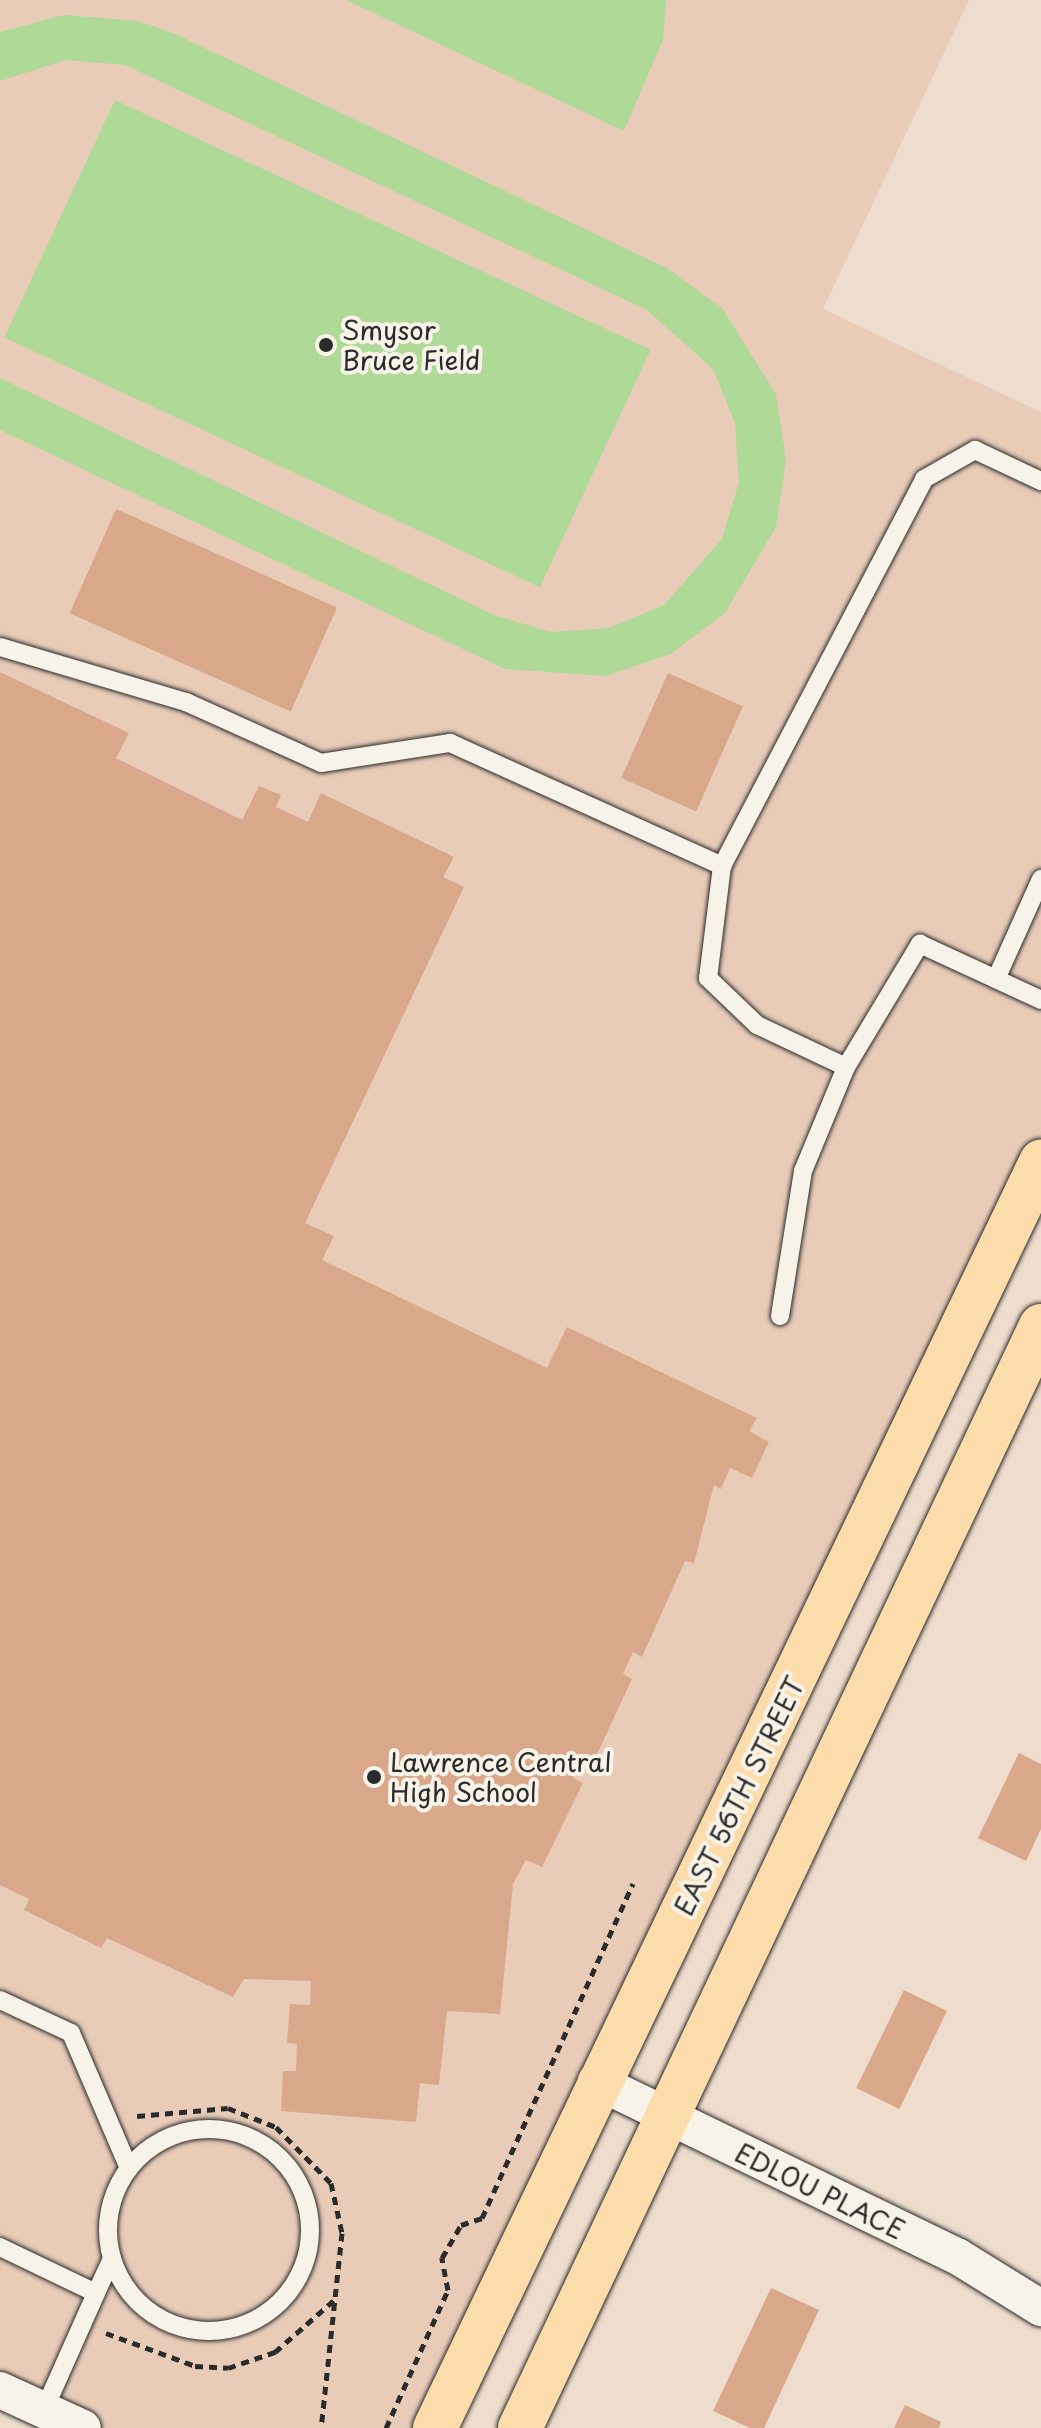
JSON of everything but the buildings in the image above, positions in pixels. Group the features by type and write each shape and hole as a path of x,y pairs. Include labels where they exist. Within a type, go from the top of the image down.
{"main road":[{"name":"EAST 56TH STREET","path":"435,2428 596,2081 754,1769 1041,1162"},
{"path":"520,2428 1041,1326"}],"street":[{"name":"EDLOU PLACE","path":"596,2081 957,2256 1041,2308"},
{"path":"0,2390 83,2428"}],"lane":[{"path":"846,1067 757,1025 708,978 722,866 924,479 975,450 1041,481"},
{"path":"0,647 186,702 321,763 450,743 722,866"},
{"path":"996,979 1041,879"},
{"path":"780,1316 803,1171 846,1067 920,944 1041,1000"},
{"path":"0,2000 71,2033 129,2168"},
{"path":"44,2410 112,2259 112,2198 129,2168 154,2144 185,2131 220,2129 253,2138 281,2158 301,2186 310,2218 308,2253 272,2310 241,2326 207,2332 148,2312 112,2259"},
{"path":"0,2247 96,2293"}],"path":[{"path":"386,2428 448,2290 442,2258 461,2225 482,2218 633,1883"},
{"path":"132,2112 140,2119 228,2108 276,2127 309,2156 331,2183 342,2233 321,2428"},
{"path":"133,2344 195,2366 254,2363 295,2339 335,2299"}],"shaded area":[{"name":"Lawrence Central High School","path":"0,0 969,0 823,309 1041,412 1041,1164 437,2428 84,2428 0,2390"}],"green space":[{"path":"346,0 666,0 663,40 624,131"},
{"path":"64,15 139,21 175,34 667,268 722,308 776,394 786,460 776,527 725,613 671,654 606,676 505,669 0,430 0,378 494,615 551,632 609,628 664,605 722,539 739,482 735,423 713,369 647,310 125,65 66,60 0,81 0,32"},
{"name":"Smysor Bruce Field","path":"115,100 651,350 540,587 4,337"}],"place":[{"name":"Smysor Bruce Field","path":"326,345"},
{"name":"Lawrence Central High School","path":"374,1777"}]}
